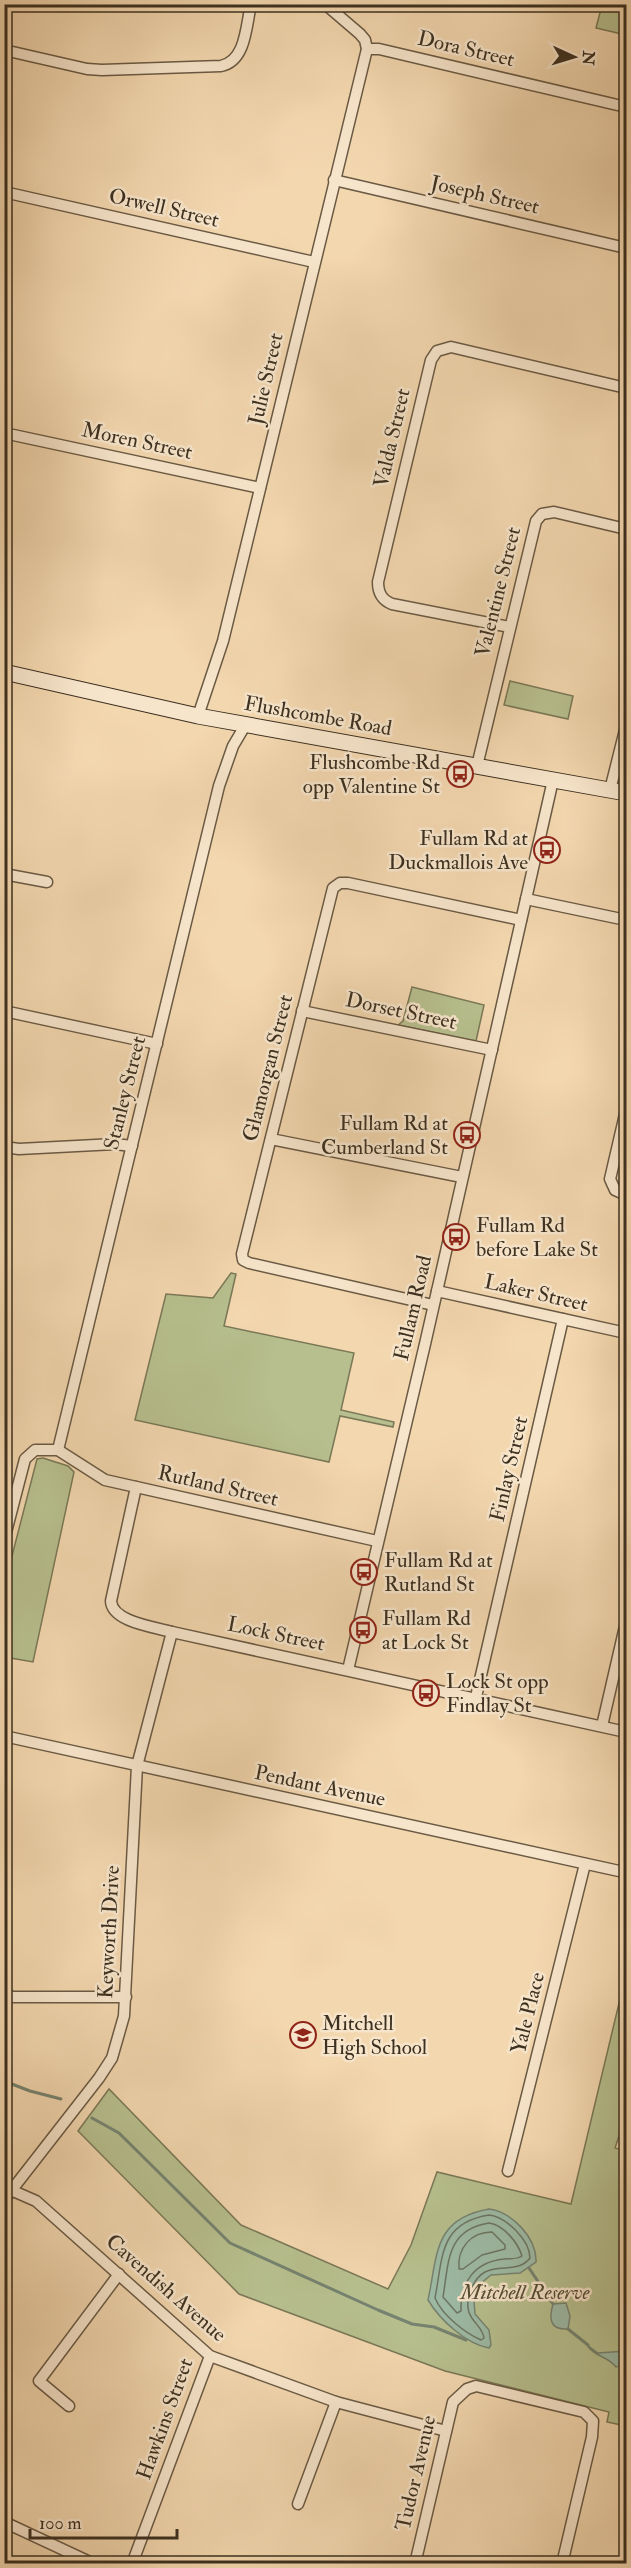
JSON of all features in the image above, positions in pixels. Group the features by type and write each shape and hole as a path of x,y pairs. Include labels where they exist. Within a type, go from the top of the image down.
{"street":[{"path":"4,50 94,70 221,66 232,62 238,55 251,4"},
{"path":"325,4 360,34 365,40 366,49"},
{"name":"Dora Street","path":"366,49 379,49 627,108"},
{"name":"Julie Street","path":"198,716 223,641 366,49"},
{"name":"Joseph Street","path":"334,180 627,248"},
{"name":"Orwell Street","path":"4,192 314,262"},
{"name":"Valda Street","path":"510,627 392,604 381,597 378,591 378,582 431,360 437,351 451,347 627,388"},
{"name":"Moren Street","path":"4,433 260,488"},
{"name":"Valentine Street","path":"477,766 534,525 540,516 554,512 627,529"},
{"name":"Flushcombe Road","path":"4,672 223,721 627,793"},
{"path":"223,721 233,734 233,746"},
{"name":"Stanley Street","path":"58,1450 219,786 233,746 246,724"},
{"path":"610,790 627,726"},
{"name":"Fullam Road","path":"348,1670 553,780"},
{"path":"4,874 47,882"},
{"name":"Glamorgan Street","path":"433,1305 249,1263 243,1260 242,1254 330,893 340,884 348,883 521,920"},
{"path":"526,898 627,920"},
{"path":"4,1011 157,1044"},
{"name":"Dorset Street","path":"302,1011 492,1050"},
{"path":"627,1110 610,1179 615,1190 627,1195"},
{"path":"271,1139 462,1177"},
{"path":"4,1147 19,1149 115,1144 132,1146"},
{"name":"Laker Street","path":"437,1291 627,1334"},
{"name":"Finlay Street","path":"476,1697 563,1319"},
{"path":"4,1540 27,1456 39,1449 58,1450"},
{"name":"Rutland Street","path":"58,1450 105,1480 377,1541"},
{"name":"Lock Street","path":"136,1487 111,1605 116,1614 123,1618 172,1632 627,1732"},
{"path":"602,1726 627,1622"},
{"name":"Keyworth Drive","path":"4,2200 9,2188 99,2078 112,2058 122,2026 126,1997 137,1766 172,1632"},
{"name":"Pendant Avenue","path":"4,1736 585,1864 619,1871 627,1869"},
{"name":"Yale Place","path":"508,2171 585,1864"},
{"path":"4,1992 12,1997 126,1997"},
{"name":"Cavendish Avenue","path":"9,2188 36,2200 210,2356 336,2402 446,2431"},
{"path":"69,2406 39,2381 119,2274"},
{"name":"Hawkins Street","path":"132,2564 210,2356"},
{"name":"Tudor Avenue","path":"415,2564 453,2402 467,2389 476,2386 584,2412 593,2421 592,2437 562,2564"},
{"path":"298,2504 336,2402"},
{"path":"4,2522 66,2553 94,2564"}],"green space":[{"path":"602,5 626,5 626,35 596,28"},
{"path":"510,681 573,696 568,719 504,705"},
{"path":"412,987 484,1005 476,1041 398,1025 403,1021"},
{"path":"231,1273 236,1274 224,1326 354,1353 341,1410 394,1422 393,1427 340,1416 329,1462 135,1420 166,1294 213,1298"},
{"path":"43,1458 68,1466 74,1472 33,1662 5,1657 5,1583 37,1459"},
{"name":"Mitchell Reserve","path":"626,1974 626,2115 615,2148 626,2151 626,2426 607,2422 609,2412 445,2371 239,2294 78,2131 109,2089 241,2225 388,2289 411,2245 437,2172 571,2204"}],"water":[{"path":"489,2209 506,2215 522,2228 532,2244 536,2262 520,2273 491,2275 480,2284 474,2300 475,2314 489,2330 491,2345 489,2348 471,2342 454,2330 428,2300 437,2254 448,2230 457,2221"},
{"path":"566,2303 570,2316 568,2329 562,2329 552,2322 552,2309 553,2304"},
{"path":"587,2345 598,2353 626,2351 626,2364 616,2367 593,2352"}],"waterway":[{"path":"4,2081 61,2099"},
{"path":"92,2118 119,2133 230,2243 412,2324 434,2327 466,2340"},
{"path":"529,2268 553,2304"},
{"path":"568,2329 588,2345"}],"place":[{"name":"Flushcombe Rd opp Valentine St","path":"460,774"},
{"name":"Fullam Rd at Duckmallois Ave","path":"547,850"},
{"name":"Fullam Rd at Cumberland St","path":"467,1135"},
{"name":"Fullam Rd before Lake St","path":"456,1237"},
{"name":"Fullam Rd at Rutland St","path":"364,1572"},
{"name":"Fullam Rd at Lock St","path":"363,1630"},
{"name":"Lock St opp Findlay St","path":"426,1693"},
{"name":"Mitchell High School","path":"303,2035"}]}
